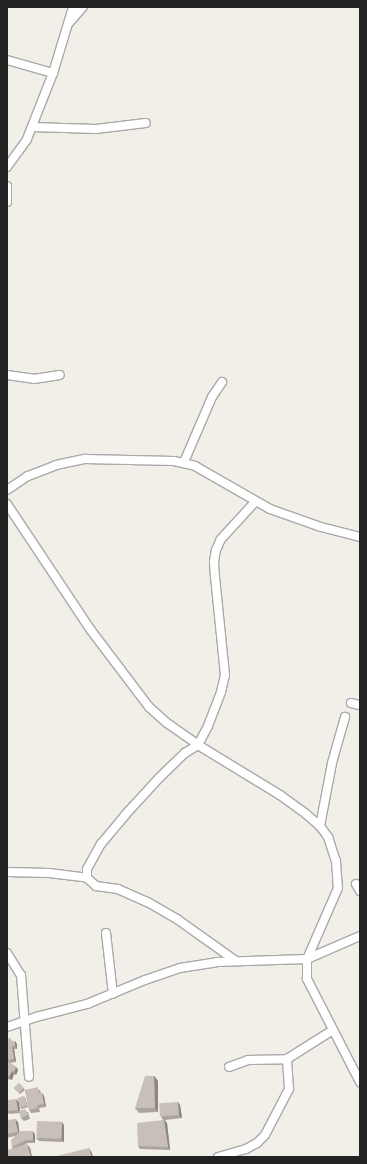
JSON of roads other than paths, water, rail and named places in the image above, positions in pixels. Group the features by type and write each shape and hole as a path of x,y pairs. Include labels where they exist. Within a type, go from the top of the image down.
{"street":[{"path":"7,167 27,139 32,127 52,73 73,7"},
{"path":"68,25 83,7"},
{"path":"7,60 52,73"},
{"path":"32,127 96,129 146,123"},
{"path":"7,186 7,202"},
{"path":"7,375 34,379 60,375"},
{"path":"184,462 212,397 222,382"},
{"path":"7,490 28,476 56,464 85,459 184,462 196,466 255,502 270,509 321,527 360,537"},
{"path":"87,878 87,868 98,850 125,815 159,778 186,753 198,745 214,711 221,692 225,674 214,562 216,550 221,539 255,502"},
{"path":"7,504 90,629 149,707 167,723 198,745 280,795 320,826 328,837 333,848 339,877 338,888 307,959 308,979 360,1082"},
{"path":"351,703 360,705"},
{"path":"320,826 332,763 345,717"},
{"path":"7,872 49,873 87,878 96,886 118,889 147,902 177,919 236,961"},
{"path":"106,933 113,994"},
{"path":"7,1027 25,1020 87,1004 180,968 217,962 307,959 360,936"},
{"path":"7,953 21,975 29,1077"},
{"path":"229,1067 248,1060 287,1059 333,1030"},
{"path":"218,1157 246,1149 257,1143 265,1135 289,1089 287,1059"}]}
